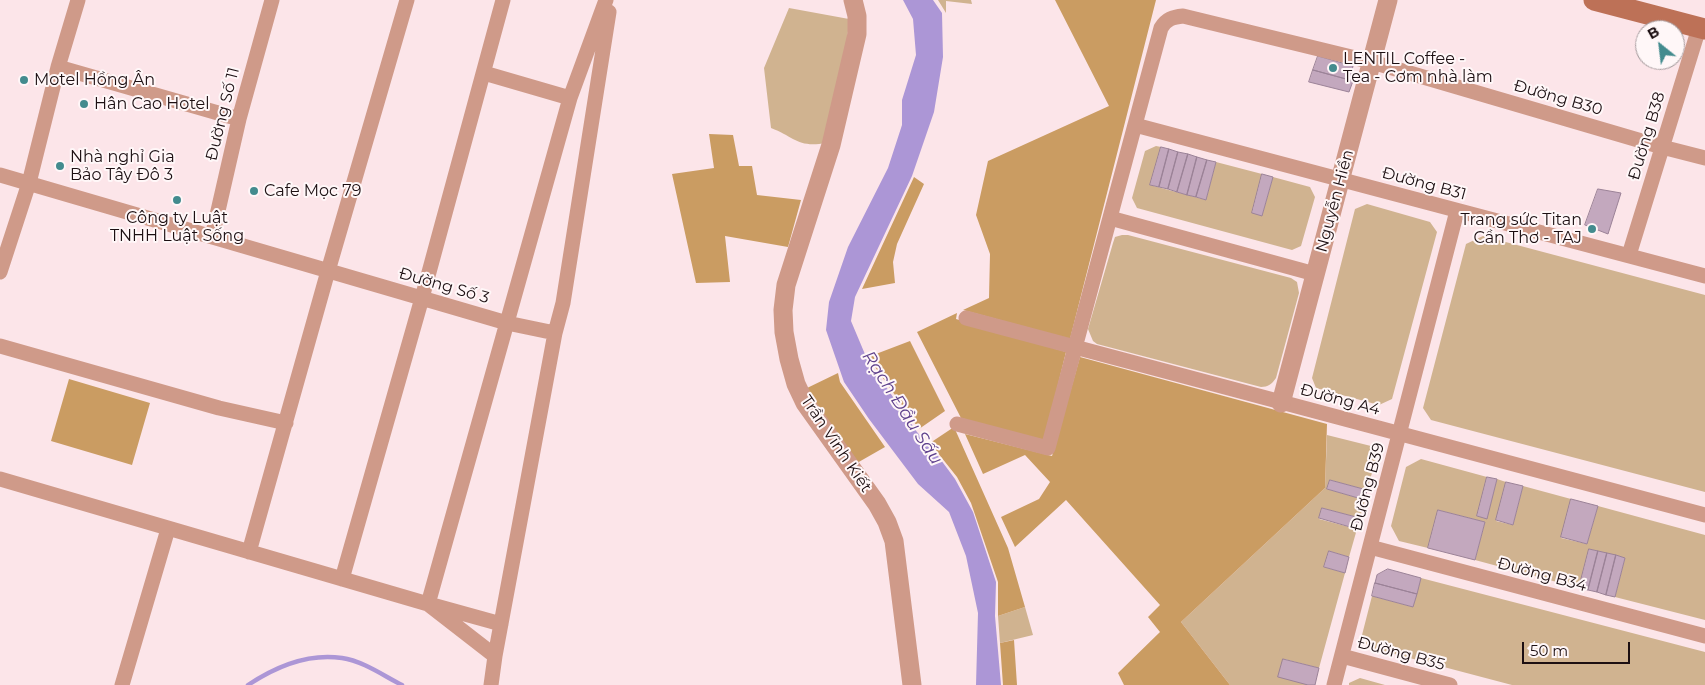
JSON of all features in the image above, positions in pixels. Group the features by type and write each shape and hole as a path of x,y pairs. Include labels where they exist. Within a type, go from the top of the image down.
{"main road":[{"path":"1594,0 1703,25"},
{"path":"1636,0 1703,25"}],"street":[{"path":"0,272 29,183 58,67 78,0"},
{"name":"Đường Số 11","path":"212,237 239,119 272,0"},
{"path":"249,552 328,271 408,0"},
{"path":"342,579 422,298 503,0"},
{"path":"428,604 570,98 606,0"},
{"path":"491,685 563,303 611,0"},
{"name":"Trần Vĩnh Kiết","path":"853,0 857,16 857,34 831,145 786,285 783,310 784,332 796,384 805,403 877,504 887,522 894,541 912,685"},
{"name":"Nguyễn Hiền","path":"1281,403 1388,0"},
{"name":"Đường B30","path":"1135,125 1161,28 1169,19 1175,16 1183,16 1372,62 1705,158"},
{"name":"Đường B38","path":"1629,255 1662,147 1703,25"},
{"path":"58,67 239,119"},
{"path":"484,73 570,98"},
{"path":"957,424 1048,448 1135,125"},
{"name":"Đường B31","path":"1135,125 1705,276"},
{"name":"Đường Số 3","path":"0,175 507,323 556,333"},
{"name":"Đường B39","path":"1334,685 1457,211"},
{"path":"1110,218 1315,274"},
{"name":"Đường A4","path":"966,318 1705,515"},
{"path":"0,346 219,408 286,423"},
{"path":"0,479 501,624"},
{"path":"122,685 168,529"},
{"name":"Đường B34","path":"1370,547 1705,636"},
{"path":"428,604 495,656"},
{"name":"Đường B35","path":"1342,656 1450,685"}],"shaded area":[{"name":"Rạch Đầu Sấu","path":"903,0 933,0 942,13 943,57 934,112 912,176 855,297 851,321 867,359 917,432 955,479 973,512 996,582 995,616 1001,685 976,685 978,613 966,556 949,512 918,484 869,419 844,382 826,330 829,302 848,247 888,168 902,125 902,100 916,55 913,19"},
{"path":"938,0 971,0 972,4 946,1 946,13"},
{"path":"1055,0 1156,0 1070,339 963,310 989,298 990,254 976,215 988,161 1109,106"},
{"path":"789,8 849,19 847,43 826,143 802,143 771,128 764,68"},
{"path":"709,134 733,135 739,166 752,166 757,195 801,200 788,247 725,236 730,282 696,283 672,174 714,168"},
{"path":"1156,146 1161,147 1150,185 1206,200 1216,162 1262,174 1252,212 1262,216 1273,177 1310,187 1315,197 1301,246 1292,250 1137,208 1132,198 1145,151"},
{"path":"914,177 924,184 897,244 893,262 895,283 862,289"},
{"path":"1367,204 1430,222 1437,232 1392,399 1379,405 1316,388 1312,378 1355,209"},
{"path":"1122,235 1291,278 1297,282 1299,293 1276,378 1273,382 1268,386 1261,387 1097,344 1093,341 1088,329 1115,237"},
{"path":"1483,236 1705,295 1705,492 1431,420 1423,408 1466,244"},
{"path":"957,313 956,319 1066,352 1044,441 961,418 917,332"},
{"path":"910,341 945,411 919,429 868,357"},
{"path":"1080,357 1327,424 1325,488 1181,622 1230,685 1124,685 1118,673 1160,632 1148,617 1160,605 1066,500 1015,547 1001,517 1039,499 1050,482 1025,455 983,474 965,434 1052,456"},
{"path":"838,373 840,382 885,447 857,463 805,389"},
{"path":"69,379 150,403 132,465 51,441"},
{"path":"954,427 1008,548 1025,607 998,616 998,582 971,503 957,477 930,443"},
{"path":"1327,435 1371,446 1377,456 1367,490 1330,480 1327,489 1365,500 1360,518 1322,508 1319,519 1357,529 1349,557 1329,551 1324,567 1345,573 1319,668 1284,659 1308,685 1230,685 1181,622 1325,488"},
{"path":"1421,459 1487,477 1477,516 1487,518 1497,479 1506,482 1496,521 1513,525 1523,486 1571,499 1561,538 1587,544 1598,506 1705,535 1705,620 1615,597 1625,558 1589,549 1579,588 1475,560 1485,522 1438,510 1428,548 1399,541 1391,526 1406,467"},
{"path":"1421,578 1705,652 1705,685 1512,685 1368,647 1362,635 1372,596 1413,607"},
{"path":"1025,607 1033,635 1000,643 998,616"},
{"path":"1014,640 1017,685 1003,685 1000,643"},
{"path":"1360,678 1385,685 1349,685 1349,683"}],"building":[{"name":"LENTIL Coffee - Tea - Cơm nhà làm","path":"1318,56 1353,66 1350,80 1313,70"},
{"path":"1313,70 1353,81 1349,92 1309,82"},
{"path":"1161,147 1169,149 1159,187 1150,185"},
{"path":"1169,149 1178,152 1168,189 1159,187"},
{"path":"1178,152 1188,154 1177,192 1168,189"},
{"path":"1188,154 1197,157 1187,195 1177,192"},
{"path":"1197,157 1207,160 1196,197 1187,195"},
{"path":"1207,160 1216,162 1206,200 1196,197"},
{"path":"1262,174 1273,177 1262,216 1252,213"},
{"path":"1598,189 1621,193 1608,234 1585,225"},
{"path":"1487,477 1497,479 1487,519 1477,516"},
{"path":"1330,480 1367,490 1365,500 1327,489"},
{"path":"1506,482 1523,486 1513,525 1496,520"},
{"path":"1571,499 1598,506 1587,544 1561,537"},
{"path":"1322,508 1360,518 1357,529 1319,518"},
{"path":"1438,510 1485,522 1475,560 1428,548"},
{"path":"1589,549 1598,551 1588,590 1579,588"},
{"path":"1329,551 1349,557 1345,573 1324,567"},
{"path":"1598,551 1607,553 1597,592 1588,590"},
{"path":"1607,553 1616,555 1606,595 1597,592"},
{"path":"1616,555 1625,558 1615,597 1606,595"},
{"path":"1388,569 1421,578 1417,594 1375,583 1377,575"},
{"path":"1375,583 1417,594 1413,607 1372,596"},
{"path":"1283,659 1319,668 1315,685 1278,677"}],"waterway":[{"path":"248,685 281,667 305,660 330,657 358,662 402,685"}],"place":[{"name":"LENTIL Coffee - Tea - Cơm nhà làm","path":"1333,68"},
{"name":"Motel Hồng Ân","path":"24,80"},
{"name":"Hân Cao Hotel","path":"84,104"},
{"name":"Nhà nghỉ Gia Bảo Tây Đô 3","path":"60,166"},
{"name":"Cafe Mọc 79","path":"254,191"},
{"name":"Công ty Luật TNHH Luật Sống","path":"177,200"},
{"name":"Trang sức Titan Cần Thơ - TAJ","path":"1592,229"}]}
